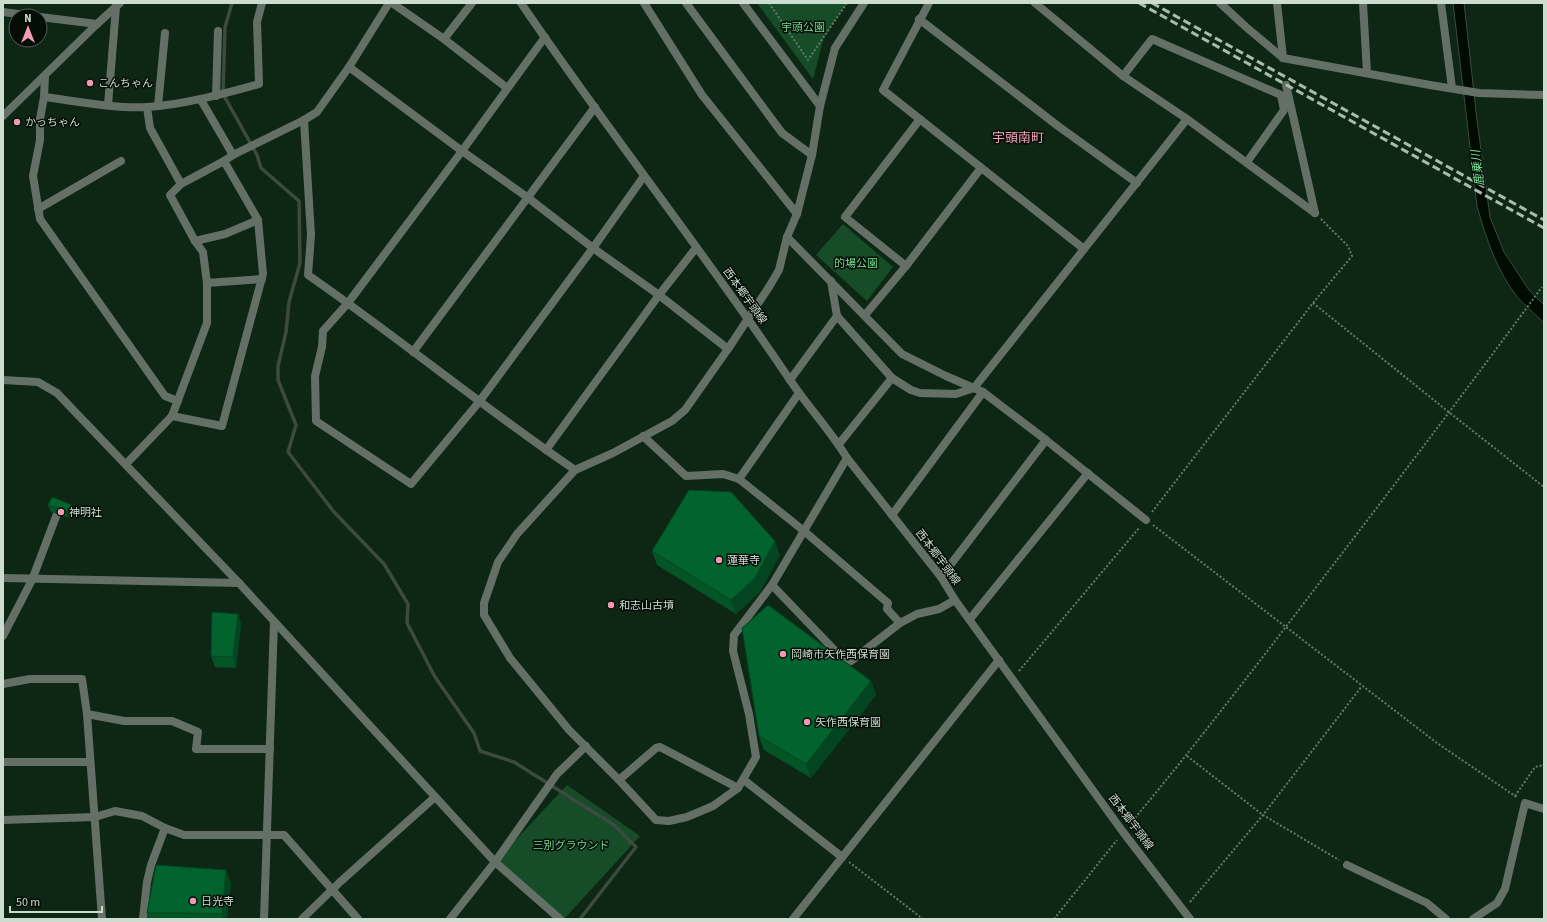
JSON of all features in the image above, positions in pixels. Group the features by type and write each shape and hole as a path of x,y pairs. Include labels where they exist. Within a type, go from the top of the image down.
{"street":[{"path":"44,97 108,105 146,107 201,100 259,84 257,22 262,3"},
{"path":"126,464 172,416 207,324 207,282 203,252 195,241 170,195 181,184 233,155 317,112 349,67 388,3"},
{"path":"392,3 507,88"},
{"path":"444,40 472,3"},
{"name":"西本郷宇頭線","path":"521,3 644,176 748,318 798,393 941,577 955,600 970,619"},
{"path":"644,3 702,95 797,214"},
{"path":"686,3 782,133 812,155"},
{"path":"743,3 820,106"},
{"path":"847,458 772,585 734,635 733,651 749,714 756,757 744,780 738,788 713,806 687,817 669,821 656,820 569,730 510,658 484,615 484,603 498,562 517,534 575,470 613,453 672,421 685,410 748,318 778,270 787,237 797,214 812,155 820,106 835,48 864,3"},
{"path":"929,3 919,19 883,90 1084,250"},
{"path":"1035,3 1123,76 1187,119 1315,213"},
{"path":"1220,3 1283,58 1479,93 1544,95"},
{"path":"1277,3 1283,58"},
{"path":"1362,3 1367,73"},
{"path":"1441,3 1452,88"},
{"path":"3,116 118,5"},
{"path":"108,105 118,5"},
{"path":"48,18 97,24"},
{"path":"919,19 1058,126 1137,183"},
{"path":"216,96 218,31"},
{"path":"158,106 165,33"},
{"path":"545,38 348,303 323,331 322,347 315,376 316,421 411,484 479,402 593,248 644,176"},
{"path":"1123,76 1152,39 1281,95 1284,110 1247,162"},
{"path":"349,67 462,151 528,197 593,248 659,295 728,349"},
{"path":"45,76 44,97 40,119 40,140 33,176 40,219 165,396 178,401"},
{"path":"1286,85 1315,213"},
{"path":"201,100 233,155"},
{"path":"146,107 150,128 181,184"},
{"path":"413,352 595,107"},
{"path":"906,266 845,218 920,119"},
{"path":"831,280 838,316 892,378 911,390 920,393 956,394 974,388 1187,119"},
{"path":"304,120 311,235 308,275 348,303 479,402 575,470"},
{"path":"38,209 121,161"},
{"path":"172,416 222,426 262,280 263,274 258,220 224,161"},
{"path":"865,315 906,266 981,168"},
{"path":"195,241 225,234 258,220"},
{"path":"787,237 831,280 865,315 877,330 902,354 946,376 983,392 1146,520"},
{"path":"546,450 659,295 696,248"},
{"path":"207,282 262,280"},
{"path":"790,380 838,316"},
{"path":"839,444 892,378"},
{"path":"3,380 38,382 57,393 240,583 274,622 495,862 560,919"},
{"path":"892,515 983,392"},
{"path":"739,479 798,393"},
{"path":"643,436 686,476 723,474 739,479 804,531 888,603 887,609 900,623"},
{"path":"941,577 1046,440"},
{"path":"793,919 999,660 970,619 1088,473"},
{"path":"3,636 32,580 57,514"},
{"path":"3,578 32,580 240,583"},
{"path":"772,585 842,658 850,661 900,623 917,614 939,609 955,600"},
{"path":"264,919 274,622"},
{"name":"西本郷宇頭線","path":"999,660 1123,832 1184,909 1190,919"},
{"path":"3,684 30,679 82,679 87,714 102,919"},
{"path":"87,714 124,721 172,721 198,732 196,749 270,749"},
{"path":"450,919 495,862 556,774 586,746"},
{"path":"619,780 656,748 660,747 738,788"},
{"path":"3,762 90,762"},
{"path":"744,780 842,857"},
{"path":"302,919 332,889 435,798"},
{"path":"1473,919 1497,903 1505,889 1525,803 1544,809"},
{"path":"3,820 95,817 116,811 142,816 184,835 284,835 358,919"},
{"path":"143,919 147,882 151,865 166,828"},
{"path":"1347,865 1427,904 1446,919"}],"path":[{"path":"769,3 808,60 847,3"},
{"path":"1013,678 1146,520 1313,303 1352,256 1348,246 1315,213"},
{"path":"1054,919 1186,756 1285,628 1450,413 1542,287"},
{"path":"1313,303 1544,487"},
{"path":"1146,520 1437,743 1525,803"},
{"path":"1184,909 1263,815 1362,686"},
{"path":"1186,756 1263,815 1347,865"},
{"path":"1515,796 1535,767 1544,765"},
{"path":"842,857 923,919"}],"green space":[{"name":"宇頭公園","path":"757,3 847,3 824,37 813,79"},
{"name":"的場公園","path":"843,224 893,267 867,301 816,255"},
{"name":"三別グラウンド","path":"567,785 640,836 565,918 495,862"}],"water":[{"name":"鹿乗川","path":"1453,3 1464,3 1477,120 1490,217 1504,252 1529,290 1544,305 1544,323 1519,299 1504,278 1488,242 1477,206"}],"building":[{"name":"蓮華寺","path":"689,490 731,492 775,541 755,578 731,600 652,551"},
{"path":"52,497 72,505 67,511 48,505"},
{"name":"矢作西保育園","path":"768,605 871,681 806,764 759,736 742,628"},
{"path":"212,612 238,614 233,657 211,656"},
{"name":"日光寺","path":"156,865 226,870 222,914 147,913"}],"waterway":[{"path":"232,3 225,27 223,94 257,155 261,168 299,201 300,263 289,302 286,332 278,366 278,380 296,425 288,452 334,512 384,564 408,604 407,623 435,677 474,733 480,751 514,762 614,825 636,847 580,919"}],"railway":[{"path":"1139,3 1544,228"},
{"path":"1152,3 1544,220"}],"place":[{"name":"こんちゃん","path":"90,83"},
{"name":"かっちゃん","path":"17,122"},
{"name":"神明社","path":"61,512"},
{"name":"蓮華寺","path":"719,560"},
{"name":"和志山古墳","path":"611,605"},
{"name":"岡崎市矢作西保育園","path":"783,654"},
{"name":"矢作西保育園","path":"807,722"},
{"name":"日光寺","path":"193,901"}],"district":[{"name":"宇頭南町","path":"1018,138"}]}
